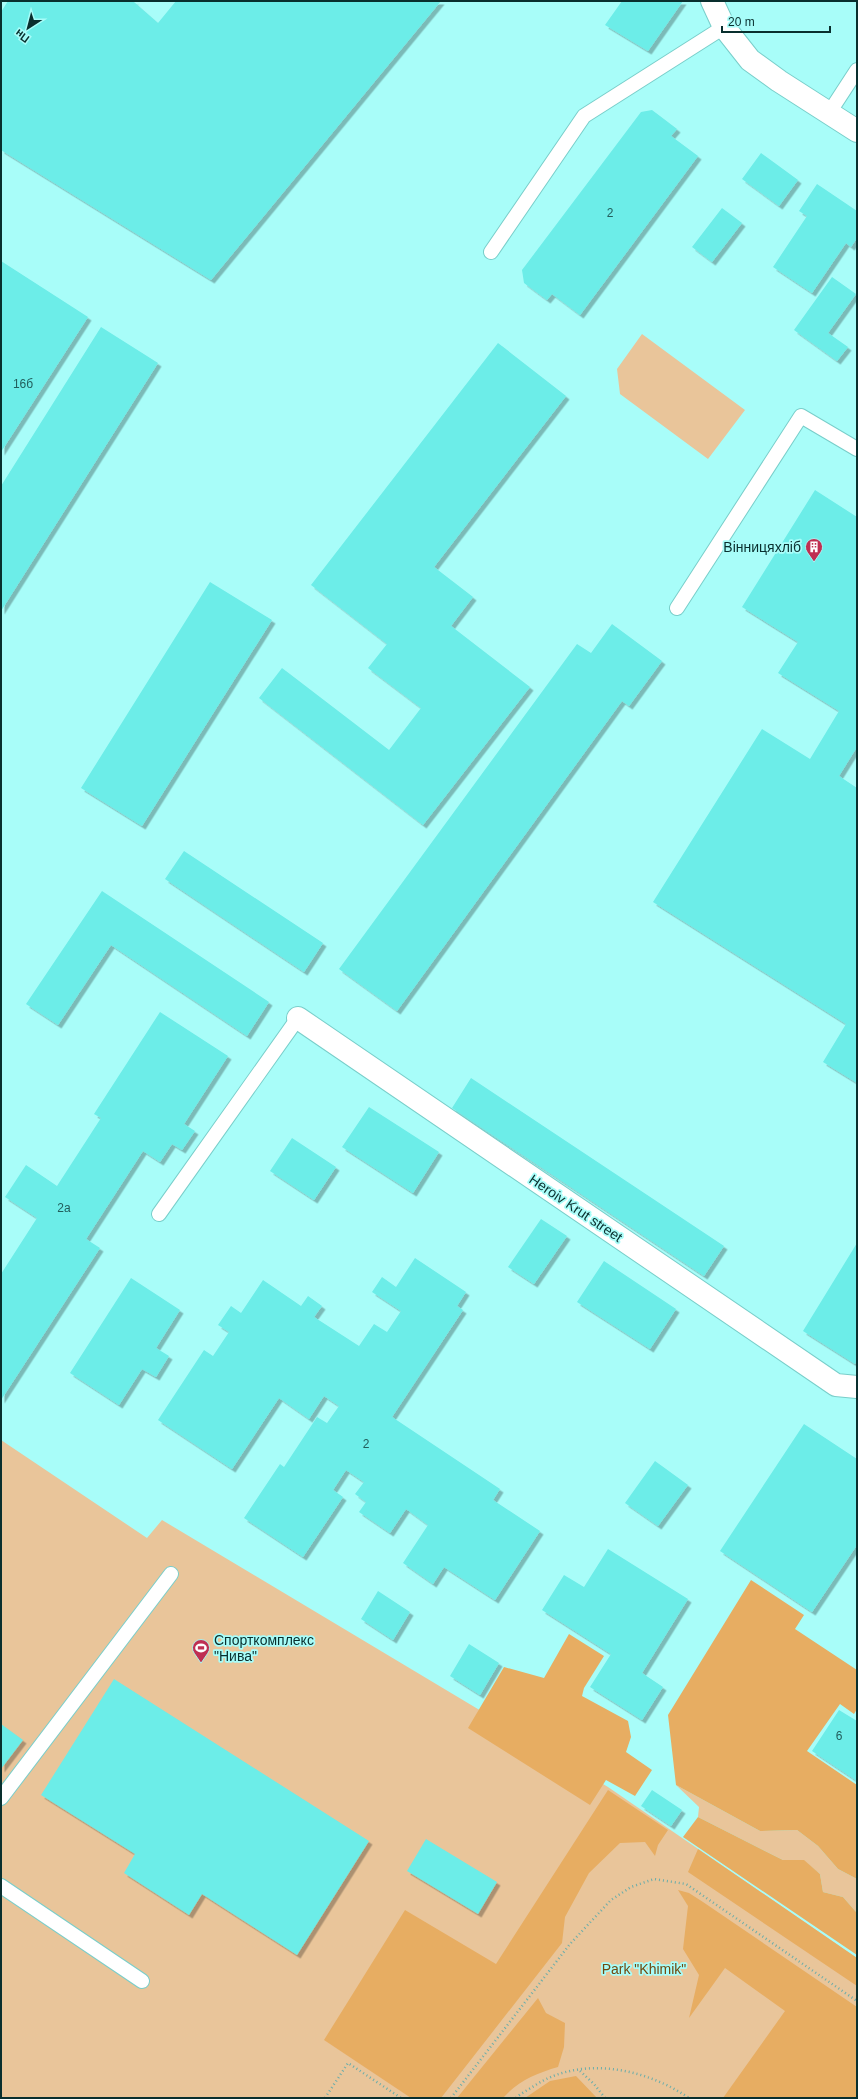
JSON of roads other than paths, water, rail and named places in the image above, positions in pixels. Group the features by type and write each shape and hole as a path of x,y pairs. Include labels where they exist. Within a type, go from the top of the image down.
{"street":[{"path":"712,1 724,27 750,60 779,81 857,131"},
{"name":"Heroiv Krut street","path":"298,1018 836,1385 857,1387"}],"lane":[{"path":"491,252 584,116 724,27"},
{"path":"829,113 857,70"},
{"path":"678,608 801,416 857,448"},
{"path":"159,1214 298,1018"},
{"path":"1,1798 171,1574"},
{"path":"1,1886 142,1981"}],"place":[{"name":"Вінницяхліб","path":"814,562"},
{"name":"Спорткомплекс \"Нива\"","path":"201,1663"}],"park label":[{"name":"Park \"Khimik\"","path":"644,1969"}]}
